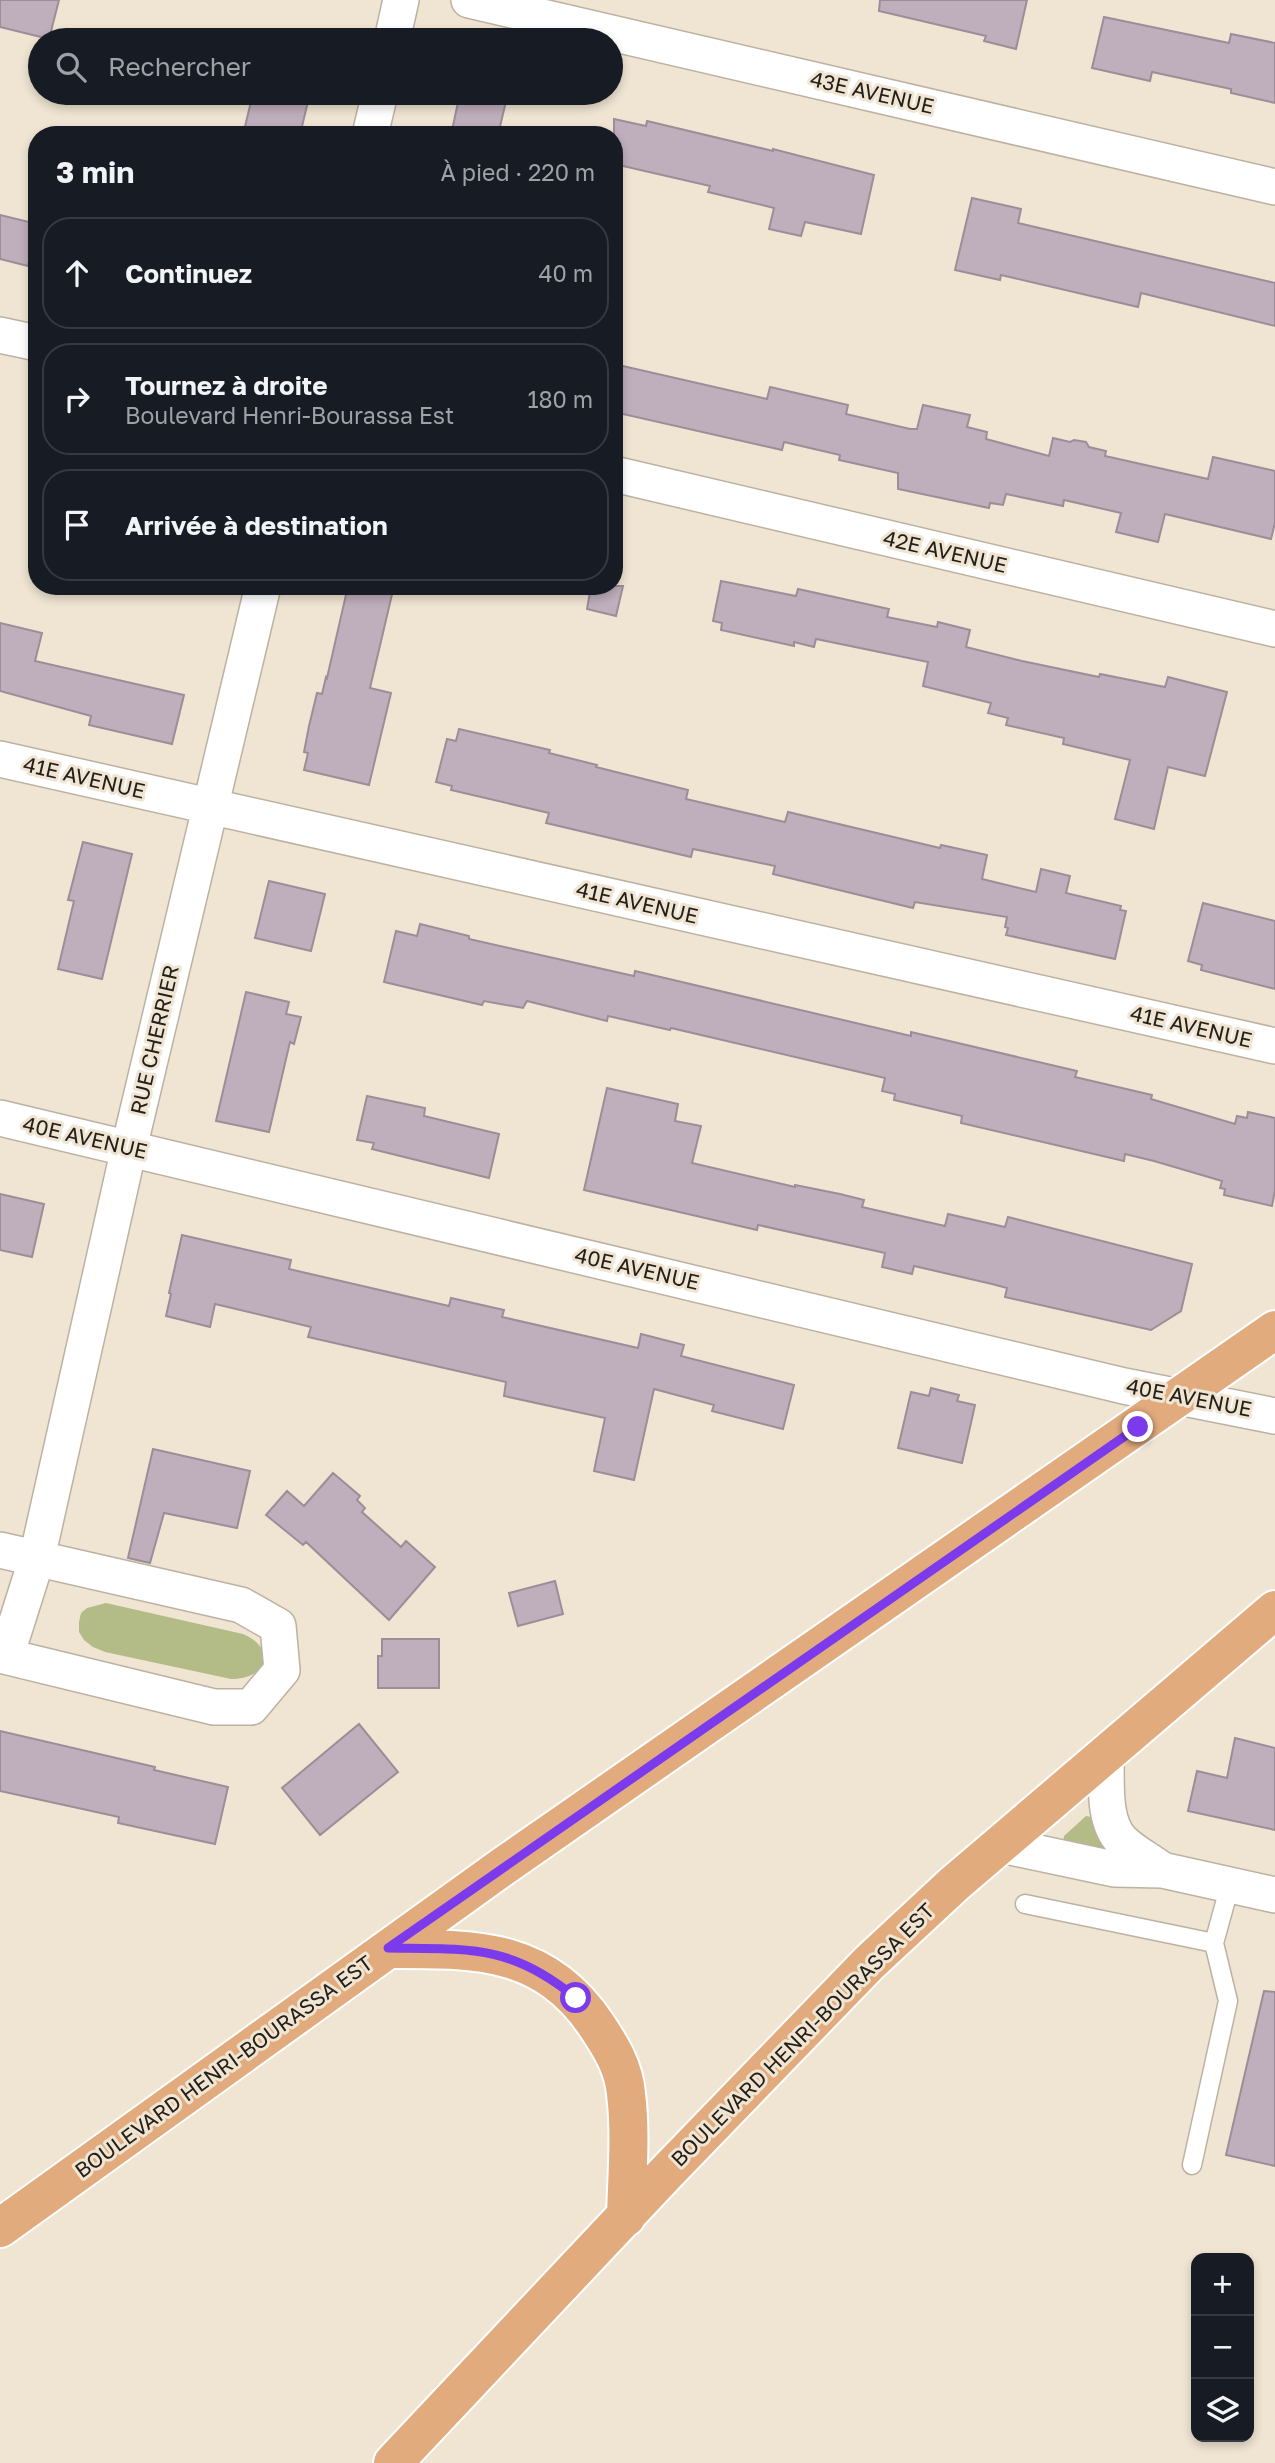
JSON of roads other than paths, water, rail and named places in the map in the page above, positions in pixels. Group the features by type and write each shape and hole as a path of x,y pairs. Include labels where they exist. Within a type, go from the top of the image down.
{"main road":[{"name":"BOULEVARD HENRI-BOURASSA EST","path":"0,2228 528,1849 1275,1330"},
{"name":"BOULEVARD HENRI-BOURASSA EST","path":"393,2463 869,1963 1001,1845 1275,1610"},
{"path":"388,1948 456,1949 502,1955 540,1972 576,1998 616,2056 623,2074 627,2113 626,2217"}],"street":[{"path":"395,28 401,0"},
{"name":"43E AVENUE","path":"469,0 590,28"},
{"name":"43E AVENUE","path":"623,36 1275,187"},
{"path":"372,126 377,105"},
{"path":"0,335 28,341"},
{"name":"42E AVENUE","path":"623,476 1275,629"},
{"name":"RUE CHERRIER","path":"3,1655 37,1558 129,1148 261,595"},
{"name":"41E AVENUE","path":"0,759 1275,1046"},
{"name":"40E AVENUE","path":"0,1118 1124,1385 1275,1416"},
{"path":"0,1550 241,1605 278,1626 282,1670 251,1707 214,1707 3,1655"},
{"path":"1105,1755 1109,1811 1115,1832 1122,1842 1162,1870"},
{"path":"1001,1845 1114,1869 1162,1870 1275,1895"}],"lane":[{"path":"1192,2165 1228,2001 1214,1943 1230,1885"},
{"path":"1025,1903 1214,1943"}]}
